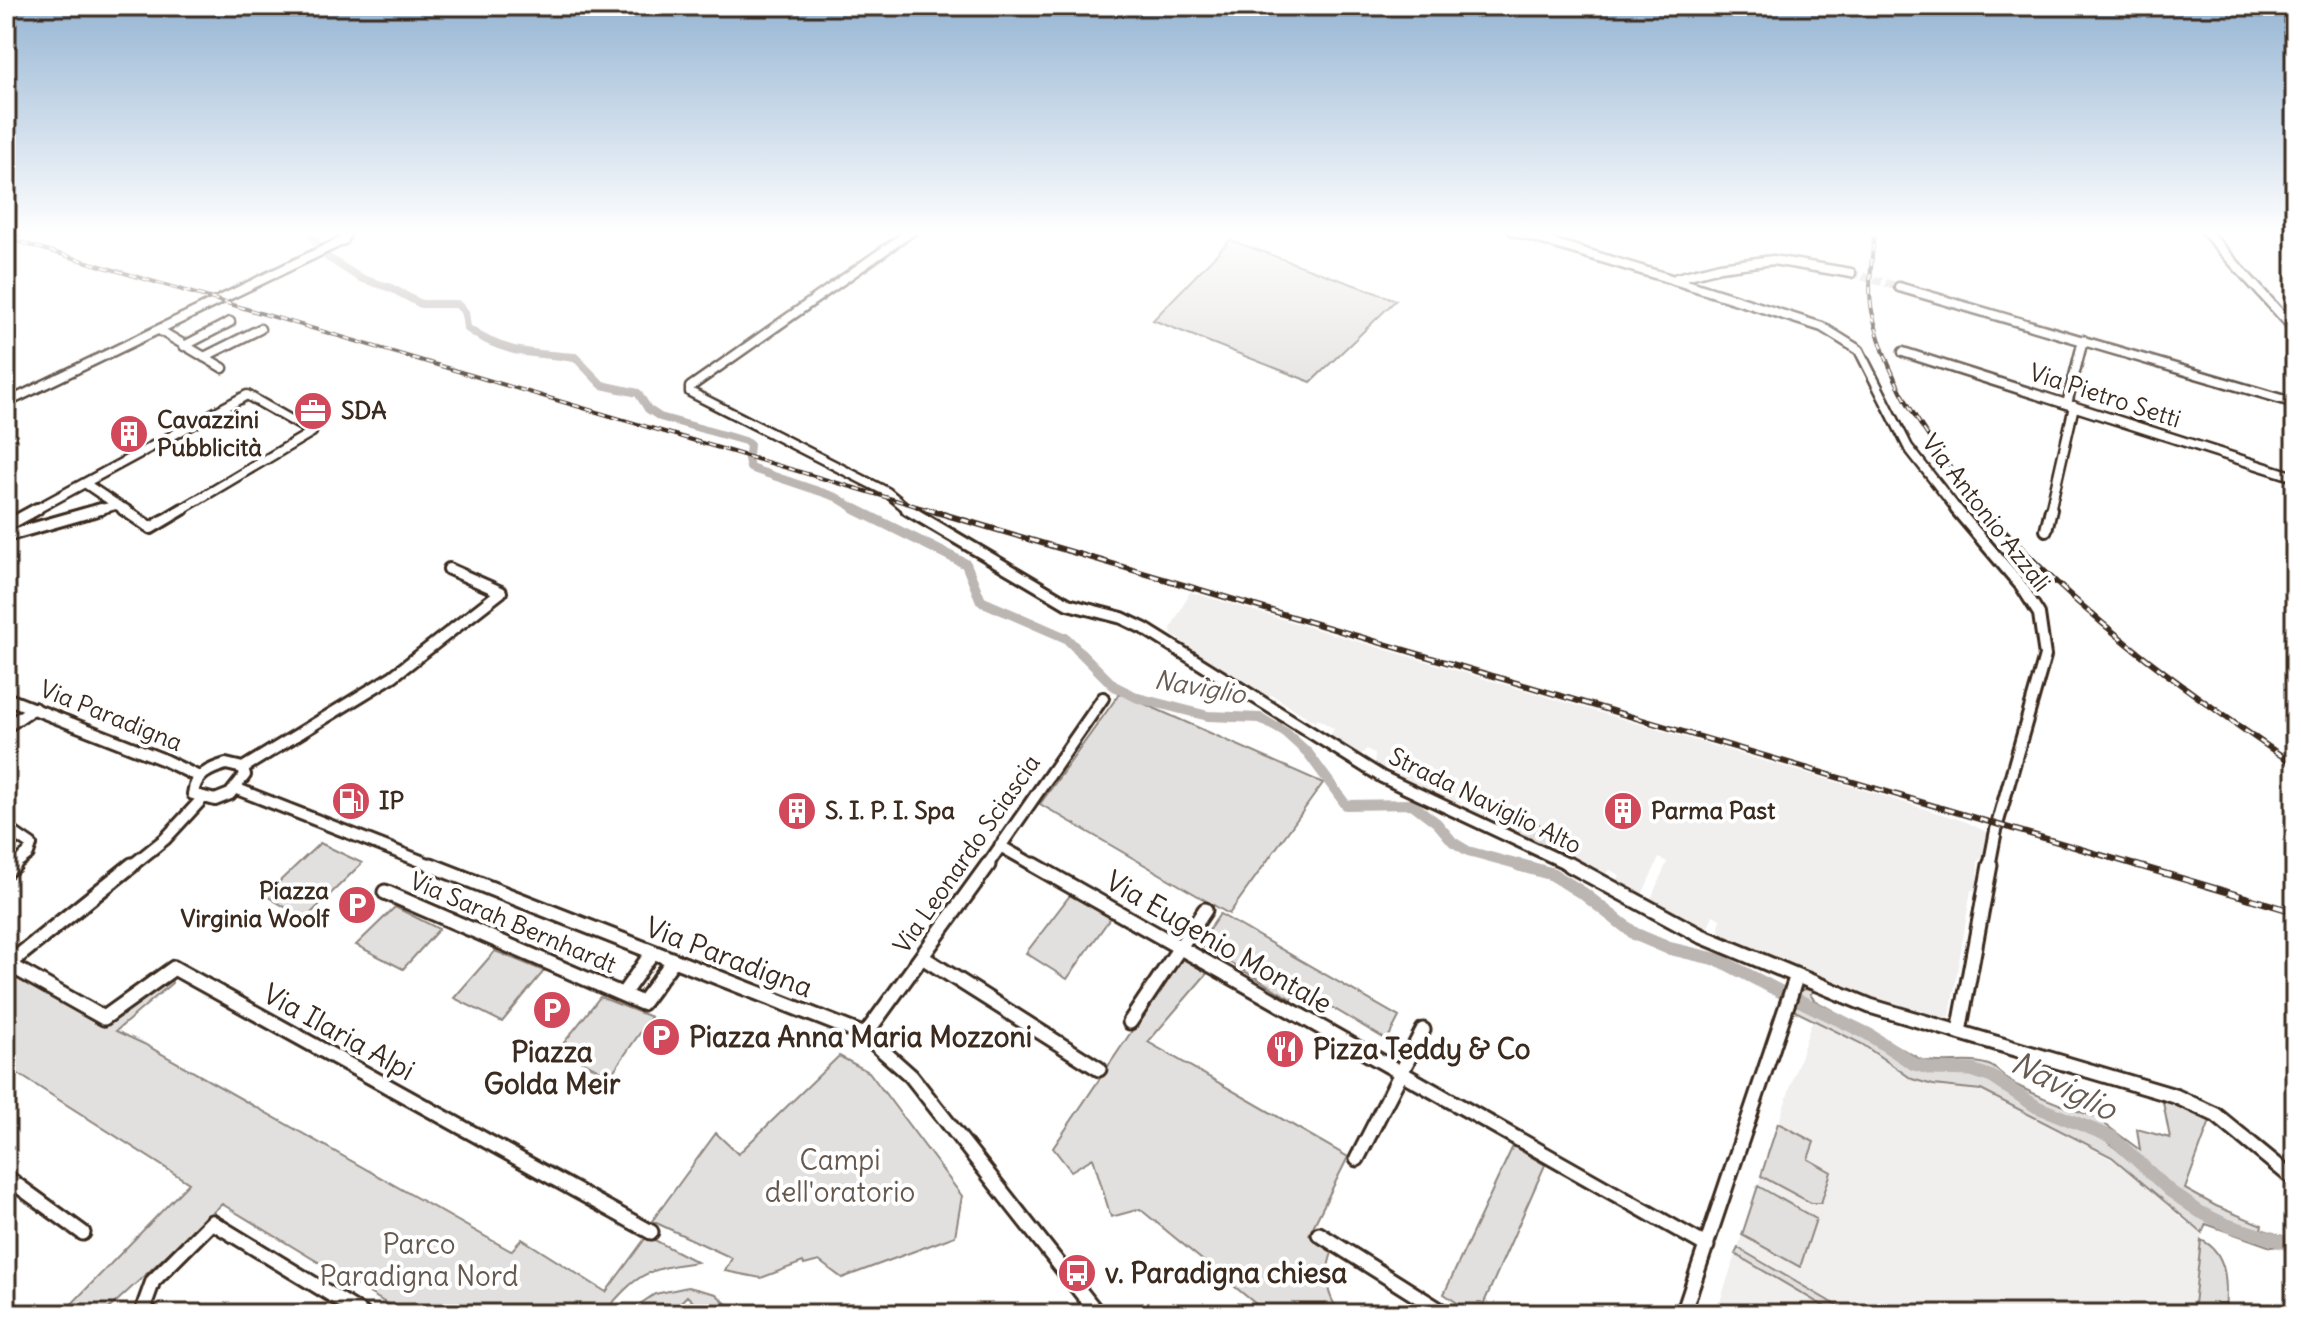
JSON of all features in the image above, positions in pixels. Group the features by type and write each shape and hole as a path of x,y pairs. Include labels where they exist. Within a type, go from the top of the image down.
{"street":[{"path":"6,403 236,293"},
{"name":"Strada Naviglio Alto","path":"826,293 689,390 698,398 887,492 908,510 1035,587 1068,604 1122,618 1150,632 1382,777 1529,845 1699,935 1792,989 1863,1004 2175,1096 2216,1115 2295,1180"},
{"name":"Via Antonio Azzali","path":"1720,293 1822,327 1859,350 1908,447 1926,474 2022,587 2039,614 2045,656 1997,825 1959,1032"},
{"path":"1918,293 2295,403"},
{"path":"2261,293 2295,330"},
{"path":"184,346 230,322"},
{"path":"204,357 260,329"},
{"path":"159,330 223,368"},
{"path":"2046,530 2083,340"},
{"name":"Via Pietro Setti","path":"1903,352 2295,477"},
{"path":"6,526 41,510 86,484 247,395 312,432 151,528 86,484"},
{"path":"6,536 116,505"},
{"path":"41,510 57,512 53,520 45,525"},
{"path":"7,965 165,839 201,800 216,800 237,789 245,775 243,768 393,676 501,592 449,569"},
{"name":"Via Paradigna","path":"6,698 199,777"},
{"name":"Via Leonardo Sciascia","path":"865,1035 1103,698"},
{"path":"6,727 34,708"},
{"name":"Via Paradigna","path":"201,800 193,794 193,785 199,777 214,767 226,764 243,768"},
{"name":"Via Paradigna","path":"237,789 865,1035 911,1076 1098,1314"},
{"path":"6,828 31,845 28,854 6,871"},
{"name":"Via Eugenio Montale","path":"1000,846 1707,1246"},
{"name":"Via Sarah Bernhardt","path":"385,892 642,1003 673,961"},
{"path":"1130,1022 1205,910"},
{"name":"Via Sarah Bernhardt","path":"623,994 652,953"},
{"path":"922,957 1099,1069"},
{"name":"Via Ilaria Alpi","path":"7,965 104,1018 174,968 651,1232"},
{"path":"1683,1314 1792,989"},
{"path":"1357,1159 1423,1030"},
{"path":"6,1177 83,1233"},
{"path":"152,1314 144,1306 153,1281 212,1222 363,1314"},
{"path":"1319,1234 1446,1314"}],"shaded area":[{"path":"1190,592 1877,794 1964,821 1989,833 1984,858 1979,859 1978,863 1977,891 1971,890 1950,1016 1939,1020 1859,997 1718,939 1720,919 1713,915 1706,933 1650,901 1667,862 1659,858 1641,897 1615,883 1620,875 1610,870 1602,876 1569,857 1572,852 1564,848 1559,855 1508,828 1516,817 1505,811 1499,818 1488,813 1483,817 1472,811 1473,805 1463,800 1458,806 1448,800 1446,802 1398,780 1400,776 1385,768 1382,772 1374,765 1375,754 1367,749 1359,756 1329,737 1334,729 1326,724 1317,719 1315,722 1272,695 1265,698 1221,671 1222,667 1184,647 1181,640 1172,635 1171,628"},
{"path":"1813,1018 1868,1047 1912,1079 1989,1093 2126,1167 2183,1220 2202,1233 2193,1314 1716,1314"}],"green space":[{"path":"1179,293 1376,293 1396,300 1311,382 1153,320"},
{"path":"1120,693 1323,783 1229,914 1040,804"},
{"path":"1518,813 1568,840 1559,855 1508,828"},
{"path":"320,843 362,863 305,919 265,895"},
{"path":"1071,894 1111,917 1067,979 1026,953"},
{"path":"395,907 439,929 403,969 356,945"},
{"path":"1220,914 1399,1017 1387,1040 1299,988 1291,999 1199,944"},
{"path":"495,951 544,971 502,1022 454,998"},
{"path":"1181,958 1209,971 1148,1042 1348,1157 1309,1235 1333,1250 1327,1284 1342,1314 1250,1314 1257,1305 1140,1209 1111,1217 1093,1158 1071,1171 1053,1148"},
{"name":"Parco Paradigna Nord","path":"170,975 172,983 116,1031 511,1251 522,1239 606,1292 647,1236 697,1262 665,1267 643,1276 603,1314 404,1314 222,1204 103,1314 62,1314 189,1183 6,1066 6,987 19,976 102,1024"},
{"path":"1805,989 1814,991 1810,994 1814,1000 1922,1060 1975,1062 1991,1066 2027,1090 2104,1119 2106,1125 2140,1150 2137,1129 2170,1138 2162,1097 2210,1121 2185,1189 2262,1225 2261,1229 2295,1240 2295,1243 2205,1212 2166,1183 2114,1134 2036,1102 1996,1075 1972,1067 1929,1065 1910,1059 1863,1028 1802,999 1799,992"},
{"path":"600,997 651,1017 610,1076 559,1049"},
{"path":"1795,1002 1876,1043 1908,1066 1927,1072 1983,1076 2036,1110 2100,1135 2203,1219 2280,1246 2271,1247 2206,1224 2202,1233 2112,1157 1981,1090 1933,1085 1912,1079 1862,1044 1793,1010"},
{"name":"Campi dell'oratorio","path":"839,1056 869,1072 962,1196 955,1236 842,1278 819,1261 804,1265 803,1262 761,1278 725,1271 732,1258 652,1221 716,1133 738,1154"},
{"path":"1778,1123 1814,1142 1808,1159 1831,1172 1821,1203 1811,1203 1761,1176"},
{"path":"1513,1146 1545,1165 1479,1314 1474,1314 1444,1294"},
{"path":"1758,1186 1816,1219 1800,1267 1742,1235"},
{"path":"2201,1240 2217,1253 2221,1262 2226,1282 2225,1314 2193,1314"},
{"path":"1738,1248 1851,1314 1837,1314 1735,1254"},
{"path":"688,1287 716,1294 737,1314 705,1314 687,1296 672,1311 662,1304 653,1314 625,1314 655,1294"}],"waterway":[{"name":"Naviglio","path":"400,293 421,304 457,304 465,312 467,328 506,348 575,357 602,385 638,393 648,409 660,417 745,441 750,445 749,454"},
{"name":"Naviglio","path":"748,459 750,468 836,497 859,511"},
{"name":"Naviglio","path":"855,509 859,511"},
{"name":"Naviglio","path":"859,511 966,564 981,601 1066,638 1114,686 1138,698 1208,716 1260,718 1286,733 1308,753 1346,805 1412,804 1437,823 1453,842 1468,851 1527,867"},
{"name":"Naviglio","path":"1519,865 1552,874 1584,894 1635,934 1668,948 1719,960 1783,993"},
{"name":"Naviglio","path":"1796,999 1868,1034 1914,1064 1932,1069 1972,1070 1992,1077 2037,1107 2112,1137 2170,1191 2200,1212 2227,1225 2295,1246"}],"railway":[{"path":"191,293 933,511"},
{"path":"1871,293 1879,339 1902,393 1932,443 1987,511"},
{"path":"926,509 2142,867"},
{"path":"1985,509 2019,546 2093,615 2172,678 2295,765"},
{"path":"2136,865 2295,912"}],"place":[{"name":"SDA","path":"313,411"},
{"name":"Cavazzini Pubblicità","path":"129,434"},
{"name":"IP","path":"351,801"},
{"name":"S. I. P. I. Spa","path":"797,811"},
{"name":"Parma Past","path":"1623,811"},
{"name":"Piazza Virginia Woolf","path":"357,905"},
{"name":"Piazza Golda Meir","path":"552,1010"},
{"name":"Piazza Anna Maria Mozzoni","path":"661,1037"},
{"name":"Pizza Teddy & Co","path":"1285,1049"},
{"name":"v. Paradigna chiesa","path":"1077,1273"}]}
